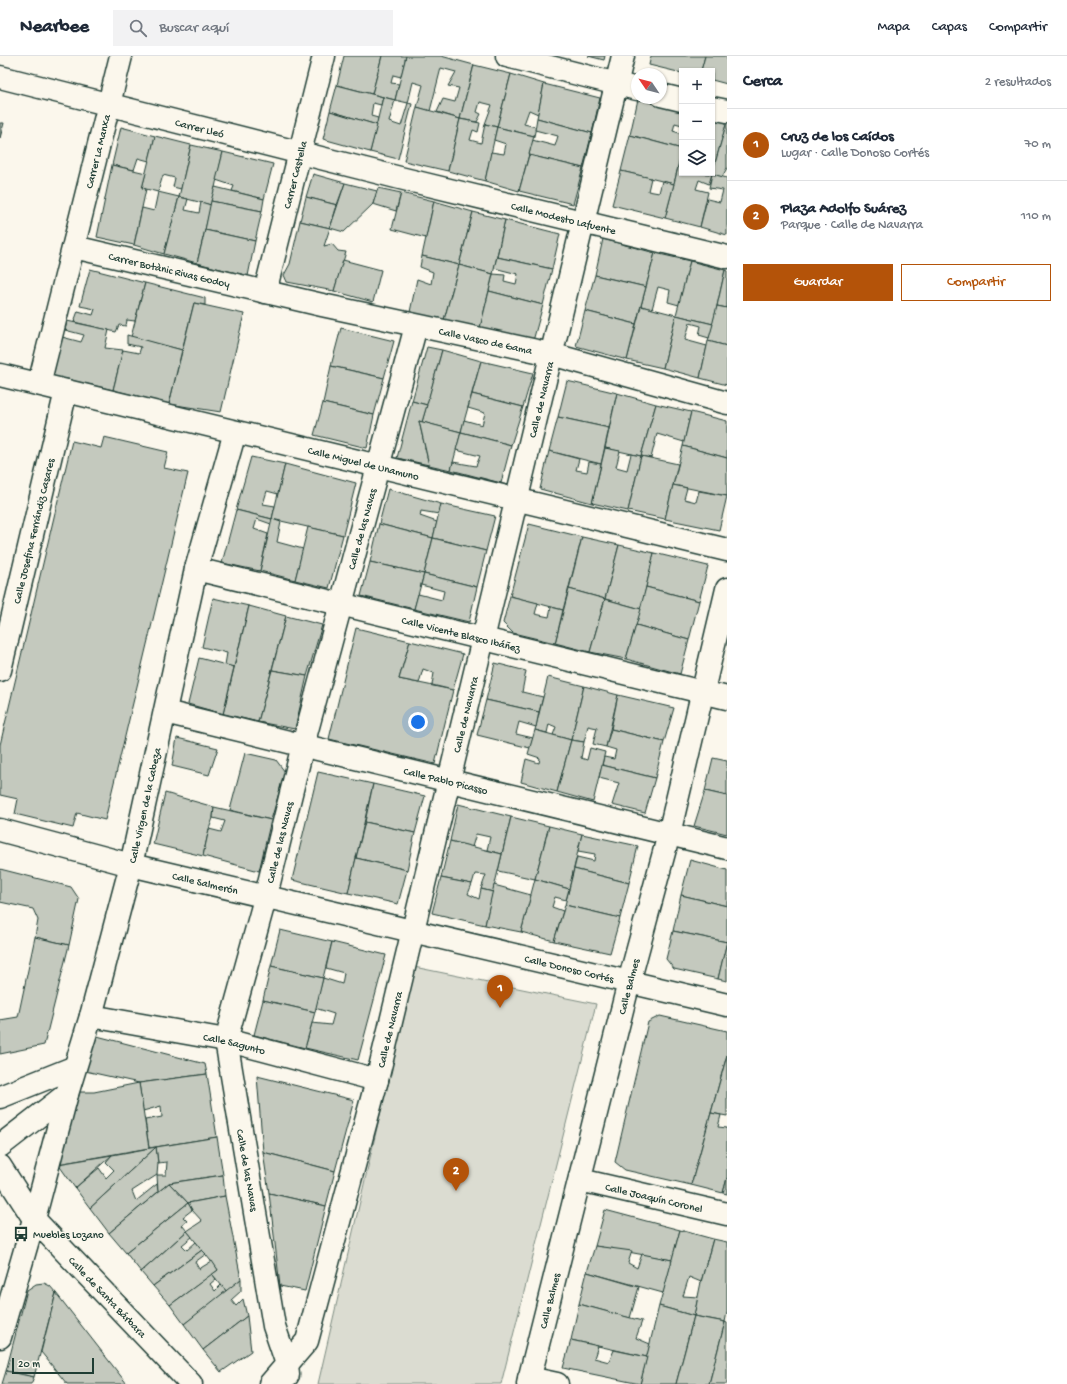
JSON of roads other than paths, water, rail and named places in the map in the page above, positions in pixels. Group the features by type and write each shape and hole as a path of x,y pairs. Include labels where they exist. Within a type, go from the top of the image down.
{"street":[{"name":"Carrer La Manxa","path":"74,247 121,56"},
{"name":"Carrer Castella","path":"265,292 324,56"},
{"path":"507,56 627,86"},
{"name":"Calle de Navarra","path":"270,1384 288,1374 307,1341 377,1080 583,222 627,86 623,56"},
{"name":"Carrer Lleó","path":"0,77 400,178"},
{"path":"667,96 679,99"},
{"path":"715,109 727,111"},
{"name":"Calle Modesto Lafuente","path":"400,178 727,257"},
{"path":"39,384 74,247"},
{"name":"Carrer Botànic Rivas Godoy","path":"74,247 265,292"},
{"name":"Calle Vasco de Gama","path":"265,292 416,326 551,354 727,403"},
{"name":"Calle de las Navas","path":"288,1374 274,1326 226,1040 266,896 303,745 416,326"},
{"name":"Calle Miguel de Unamuno","path":"0,375 727,550"},
{"name":"Calle Josefina Ferrándiz Casares","path":"0,670 66,391"},
{"name":"Calle Virgen de la Cabeza","path":"0,1337 34,1219 67,1094 91,1016 131,865 196,569 235,432"},
{"name":"Calle Vicente Blasco Ibáñez","path":"196,569 727,698"},
{"name":"Calle Balmes","path":"528,1381 629,982 669,834 727,589"},
{"name":"Calle Pablo Picasso","path":"164,712 727,848"},
{"name":"Calle Salmerón","path":"0,830 131,865 412,930"},
{"name":"Calle Donoso Cortés","path":"412,930 727,1005"},
{"name":"Calle Sagunto","path":"91,1016 226,1040 377,1080"},
{"path":"0,1098 75,1067"},
{"path":"0,1146 67,1094"},
{"name":"Calle de Santa Bárbara","path":"0,1166 34,1219 191,1384"},
{"name":"Calle Joaquín Coronel","path":"580,1180 727,1214"},
{"path":"528,1381 557,1384"}],"place":[{"name":"Cruz de los Caídos","path":"500,1008"},
{"name":"Plaza Adolfo Suárez","path":"456,1191"},
{"name":"Muebles Lozano","path":"21,1234"}]}
